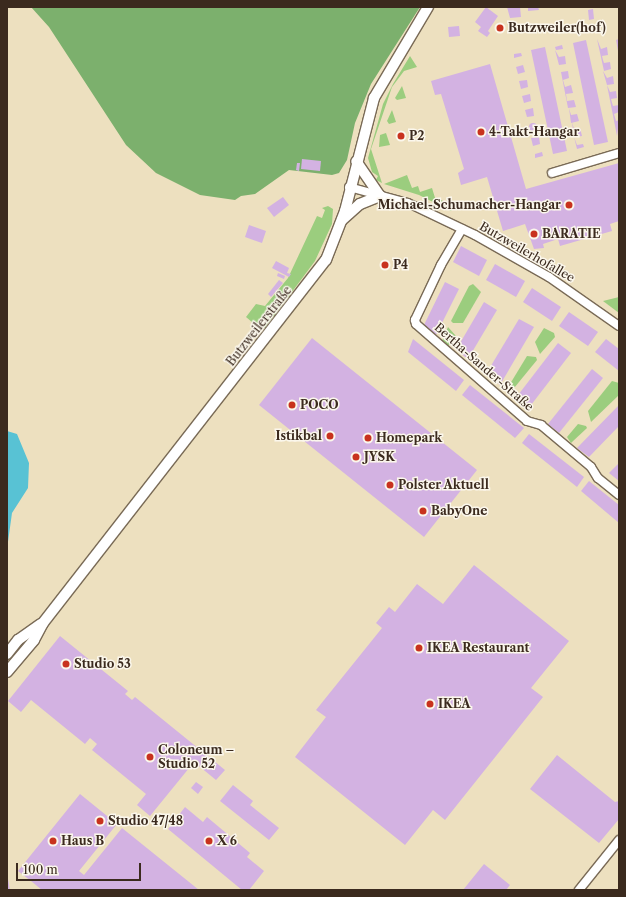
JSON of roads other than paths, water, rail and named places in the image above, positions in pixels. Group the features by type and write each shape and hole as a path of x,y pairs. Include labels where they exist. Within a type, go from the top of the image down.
{"street":[{"name":"Butzweilerstraße","path":"7,672 34,640 43,623 312,280 326,260 342,220 349,187 374,98 428,7"},
{"path":"552,173 619,153"},
{"path":"342,220 360,204 380,196 356,161"},
{"name":"Butzweilerhofallee","path":"349,187 408,203 462,229 549,277 619,326"},
{"name":"Bertha-Sander-Straße","path":"462,229 438,272 416,320 416,324 527,421 542,425 591,466 598,478 619,495"},
{"name":"Butzweilerstraße","path":"7,654 18,640 43,623"},
{"path":"579,890 619,840"}],"water":[{"path":"7,431 17,434 29,463 28,488 12,513 7,549"}],"place":[{"name":"Butzweiler(hof)","path":"500,28"},
{"name":"4-Takt-Hangar","path":"481,132"},
{"name":"P2","path":"401,136"},
{"name":"Michael-Schumacher-Hangar","path":"569,205"},
{"name":"BARATIE","path":"534,234"},
{"name":"P4","path":"385,265"},
{"name":"POCO","path":"292,405"},
{"name":"Istikbal","path":"330,436"},
{"name":"Homepark","path":"368,438"},
{"name":"JYSK","path":"356,457"},
{"name":"Polster Aktuell","path":"390,485"},
{"name":"BabyOne","path":"423,511"},
{"name":"IKEA Restaurant","path":"419,648"},
{"name":"Studio 53","path":"66,664"},
{"name":"IKEA","path":"430,704"},
{"name":"Coloneum – Studio 52","path":"150,757"},
{"name":"Studio 47/48","path":"100,821"},
{"name":"Haus B","path":"53,841"},
{"name":"X 6","path":"209,841"}]}
